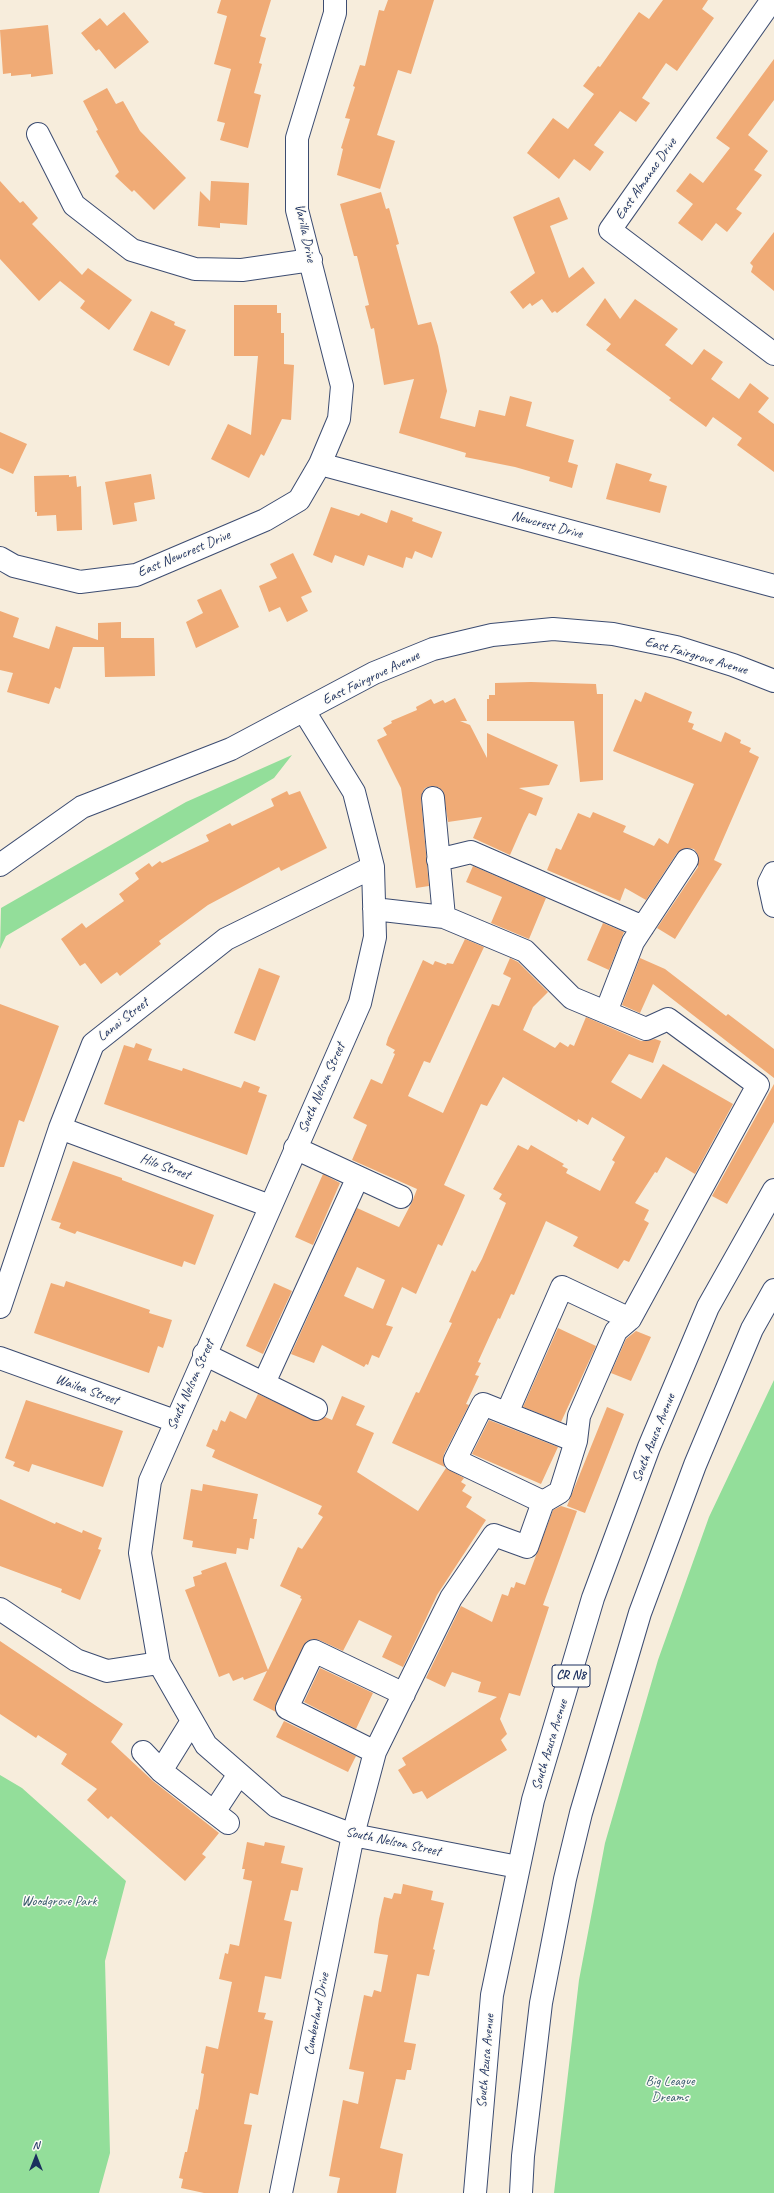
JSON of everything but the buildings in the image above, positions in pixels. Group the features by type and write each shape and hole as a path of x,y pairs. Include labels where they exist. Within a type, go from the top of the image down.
{"street":[{"name":"Varilla Drive","path":"320,464 339,419 342,386 297,210 297,138 335,13 335,0"},
{"name":"East Almanac Drive","path":"772,0 610,230 774,354"},
{"path":"38,134 74,205 132,250 195,269 242,270 311,260"},
{"name":"East Newcrest Drive","path":"0,558 14,566 80,582 136,575 265,520 299,500 320,464"},
{"name":"Newcrest Drive","path":"320,464 774,586"},
{"name":"East Fairgrove Avenue","path":"0,865 82,807 232,749 374,673 433,648 492,635 553,629 614,634 676,648 734,665 774,681"},
{"name":"South Nelson Street","path":"304,711 354,792 373,867 375,937 360,1003 204,1354 150,1481 140,1553 159,1663 206,1745 276,1806 353,1835 518,1867"},
{"path":"433,798 444,918"},
{"path":"438,860 471,852 643,927"},
{"path":"606,1012 633,942 687,860"},
{"name":"Lanai Street","path":"0,1307 60,1128 93,1044 226,939 373,867"},
{"path":"774,873 769,883 774,906"},
{"path":"374,908 444,918 524,951 572,998 646,1029 668,1019 758,1085 630,1319 616,1331 579,1416 576,1441 560,1492 543,1502 455,1460 483,1404 576,1441"},
{"name":"Hilo Street","path":"60,1128 270,1206"},
{"path":"296,1148 401,1197"},
{"path":"264,1383 358,1177"},
{"name":"South Azusa Avenue","path":"475,2193 492,1995 533,1800 593,1598 649,1447 708,1307 774,1190"},
{"path":"507,1413 562,1287 630,1319"},
{"path":"521,2193 523,2156 541,2003 565,1880 581,1813 640,1613 695,1465 752,1329 774,1290"},
{"path":"204,1354 316,1409"},
{"name":"Wailea Street","path":"0,1358 175,1421"},
{"name":"Cumberland Drive","path":"281,2193 353,1835 375,1752 451,1598 494,1535 527,1547 543,1502"},
{"path":"0,1609 76,1660 107,1671 159,1663"},
{"path":"375,1752 287,1708 314,1651 404,1694"},
{"path":"161,1771 192,1721"},
{"path":"143,1752 161,1771 221,1817 239,1774"}],"green space":[{"path":"292,755 274,778 6,936 0,949 1,908 186,802"},
{"name":"Big League Dreams","path":"774,1380 774,2193 554,2193 579,1980 605,1843 658,1660 709,1517"},
{"name":"Woodgrove Park","path":"0,1775 22,1788 126,1881 105,1961 110,2153 99,2193 0,2193"}]}
